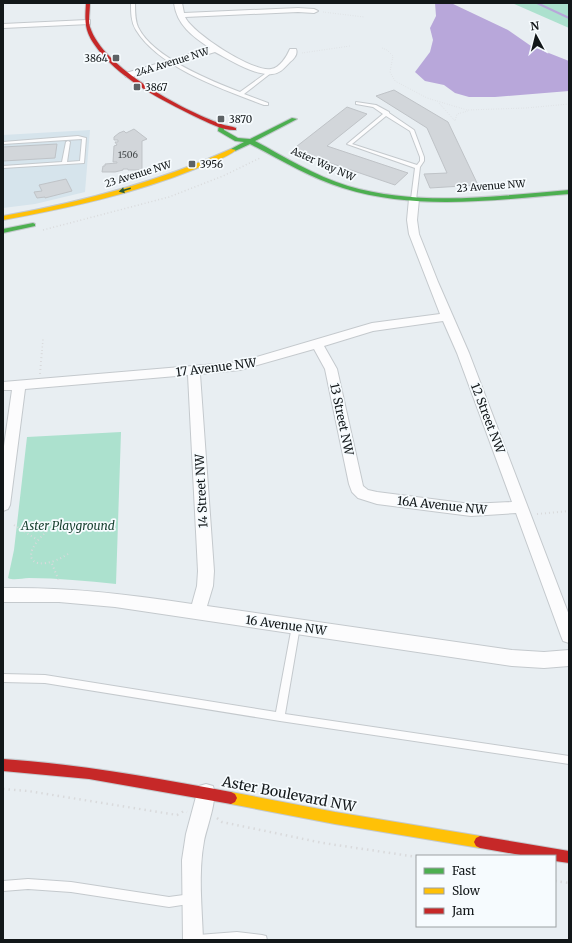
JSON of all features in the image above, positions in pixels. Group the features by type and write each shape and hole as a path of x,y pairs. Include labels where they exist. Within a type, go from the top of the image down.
{"street":[{"path":"88,3 87,22 98,46 106,56 128,75"},
{"path":"178,3 180,15 185,24 194,34 215,49 261,71 270,72 278,70 293,53"},
{"path":"180,15 298,10 314,11"},
{"path":"3,26 87,22"},
{"name":"24A Avenue NW","path":"128,75 215,49"},
{"name":"Aster Way NW","path":"128,75 221,126 221,131 237,140 250,142 344,186 377,195 414,199"},
{"name":"23 Avenue NW","path":"7,217 70,205 145,184 200,165 250,142 294,119"},
{"path":"107,206 221,162 247,148 250,142"},
{"path":"250,154 262,148"},
{"name":"23 Avenue NW","path":"414,199 451,200 569,192"},
{"name":"12 Street NW","path":"414,199 412,216 414,234 432,282 448,317 528,511 569,636"},
{"path":"3,222 7,217"},
{"path":"3,231 43,227"},
{"name":"17 Avenue NW","path":"3,386 194,371 251,364 377,326 448,317"},
{"name":"13 Street NW","path":"317,344 331,370 357,488 363,494"},
{"name":"14 Street NW","path":"194,371 206,571 205,586 198,612"},
{"path":"3,505 20,384"},
{"name":"16A Avenue NW","path":"363,494 378,498 471,510 528,511"},
{"name":"16 Avenue NW","path":"3,595 37,593 73,595 512,658 544,660 569,658"},
{"name":"Aster Boulevard NW","path":"3,765 70,771 206,793 334,818 418,830 569,857"},
{"path":"193,940 191,876 193,852 206,793"}],"lane":[{"path":"133,3 133,15 138,30 157,50 173,62 266,104"},
{"path":"241,94 270,72"},
{"path":"358,102 374,106 387,113 412,131 422,157 422,161 418,167 414,199"},
{"path":"387,113 349,144 418,167"},
{"path":"3,143 84,138 82,162 3,167"},
{"path":"64,163 68,142"},
{"path":"280,717 296,626"},
{"path":"3,678 46,679 280,717 569,760"},
{"path":"3,886 28,884 71,887 168,902 192,899"},
{"path":"198,940 237,937 262,940"}],"path":[{"path":"314,11 364,17"},
{"path":"293,53 350,46"},
{"path":"382,48 387,50 393,56 389,72 390,77 395,81 438,102 466,110 526,108 569,104"},
{"path":"438,102 442,109 455,120 457,114 479,110"},
{"path":"43,227 169,197 228,174 261,158"},
{"path":"40,377 43,339"},
{"path":"528,511 569,511"},
{"path":"14,525 36,539"},
{"path":"47,530 36,539 31,548 31,558 34,562 39,565 52,564 68,554"},
{"path":"52,564 59,581"},
{"path":"3,789 28,791 177,815 184,811"},
{"path":"218,819 222,822 323,843 416,857"},
{"path":"556,881 569,883"}],"shaded area":[{"path":"435,3 451,3 508,30 531,46 569,61 569,91 495,97 469,97 455,93 444,85 425,81 415,72 430,52 433,40 430,28 436,16"},
{"path":"90,130 85,192 35,204 3,208 3,135"}],"green space":[{"path":"512,3 569,3 569,28"},
{"name":"Aster Playground","path":"121,432 116,584 62,579 8,578 14,550 27,437"}],"building":[{"path":"394,90 448,122 478,185 430,188 424,174 447,173 427,128 376,96"},
{"path":"347,107 367,114 327,146 408,173 395,185 292,150"},
{"path":"134,129 147,139 142,141 142,170 123,169 115,172 102,172 105,164 117,163 113,162 114,146 117,145 115,142 118,142 118,140 114,140 114,137 124,131 126,133"},
{"path":"57,144 55,158 3,161 3,147"},
{"path":"66,179 72,191 45,198 37,198 34,192 42,191 39,185"}],"waterway":[{"path":"537,3 569,18"}],"traffic: fast":[{"path":"233,150 294,119"},
{"path":"221,126 221,131 237,140 250,141 333,183 373,194 401,198 457,200 569,192"},
{"path":"3,231 33,225"}],"traffic: slow":[{"path":"3,218 62,207 121,192 178,174 233,150"},
{"path":"231,798 335,818 480,842"}],"traffic: jam":[{"path":"88,3 88,28 97,44 110,59 126,73 144,86 184,109 219,125 234,129"},
{"path":"3,765 60,770 146,782 231,798"},
{"path":"480,842 569,857"}],"place":[{"name":"3864","path":"116,58"},
{"name":"3867","path":"137,87"},
{"name":"3870","path":"221,119"},
{"name":"3956","path":"192,164"}]}
